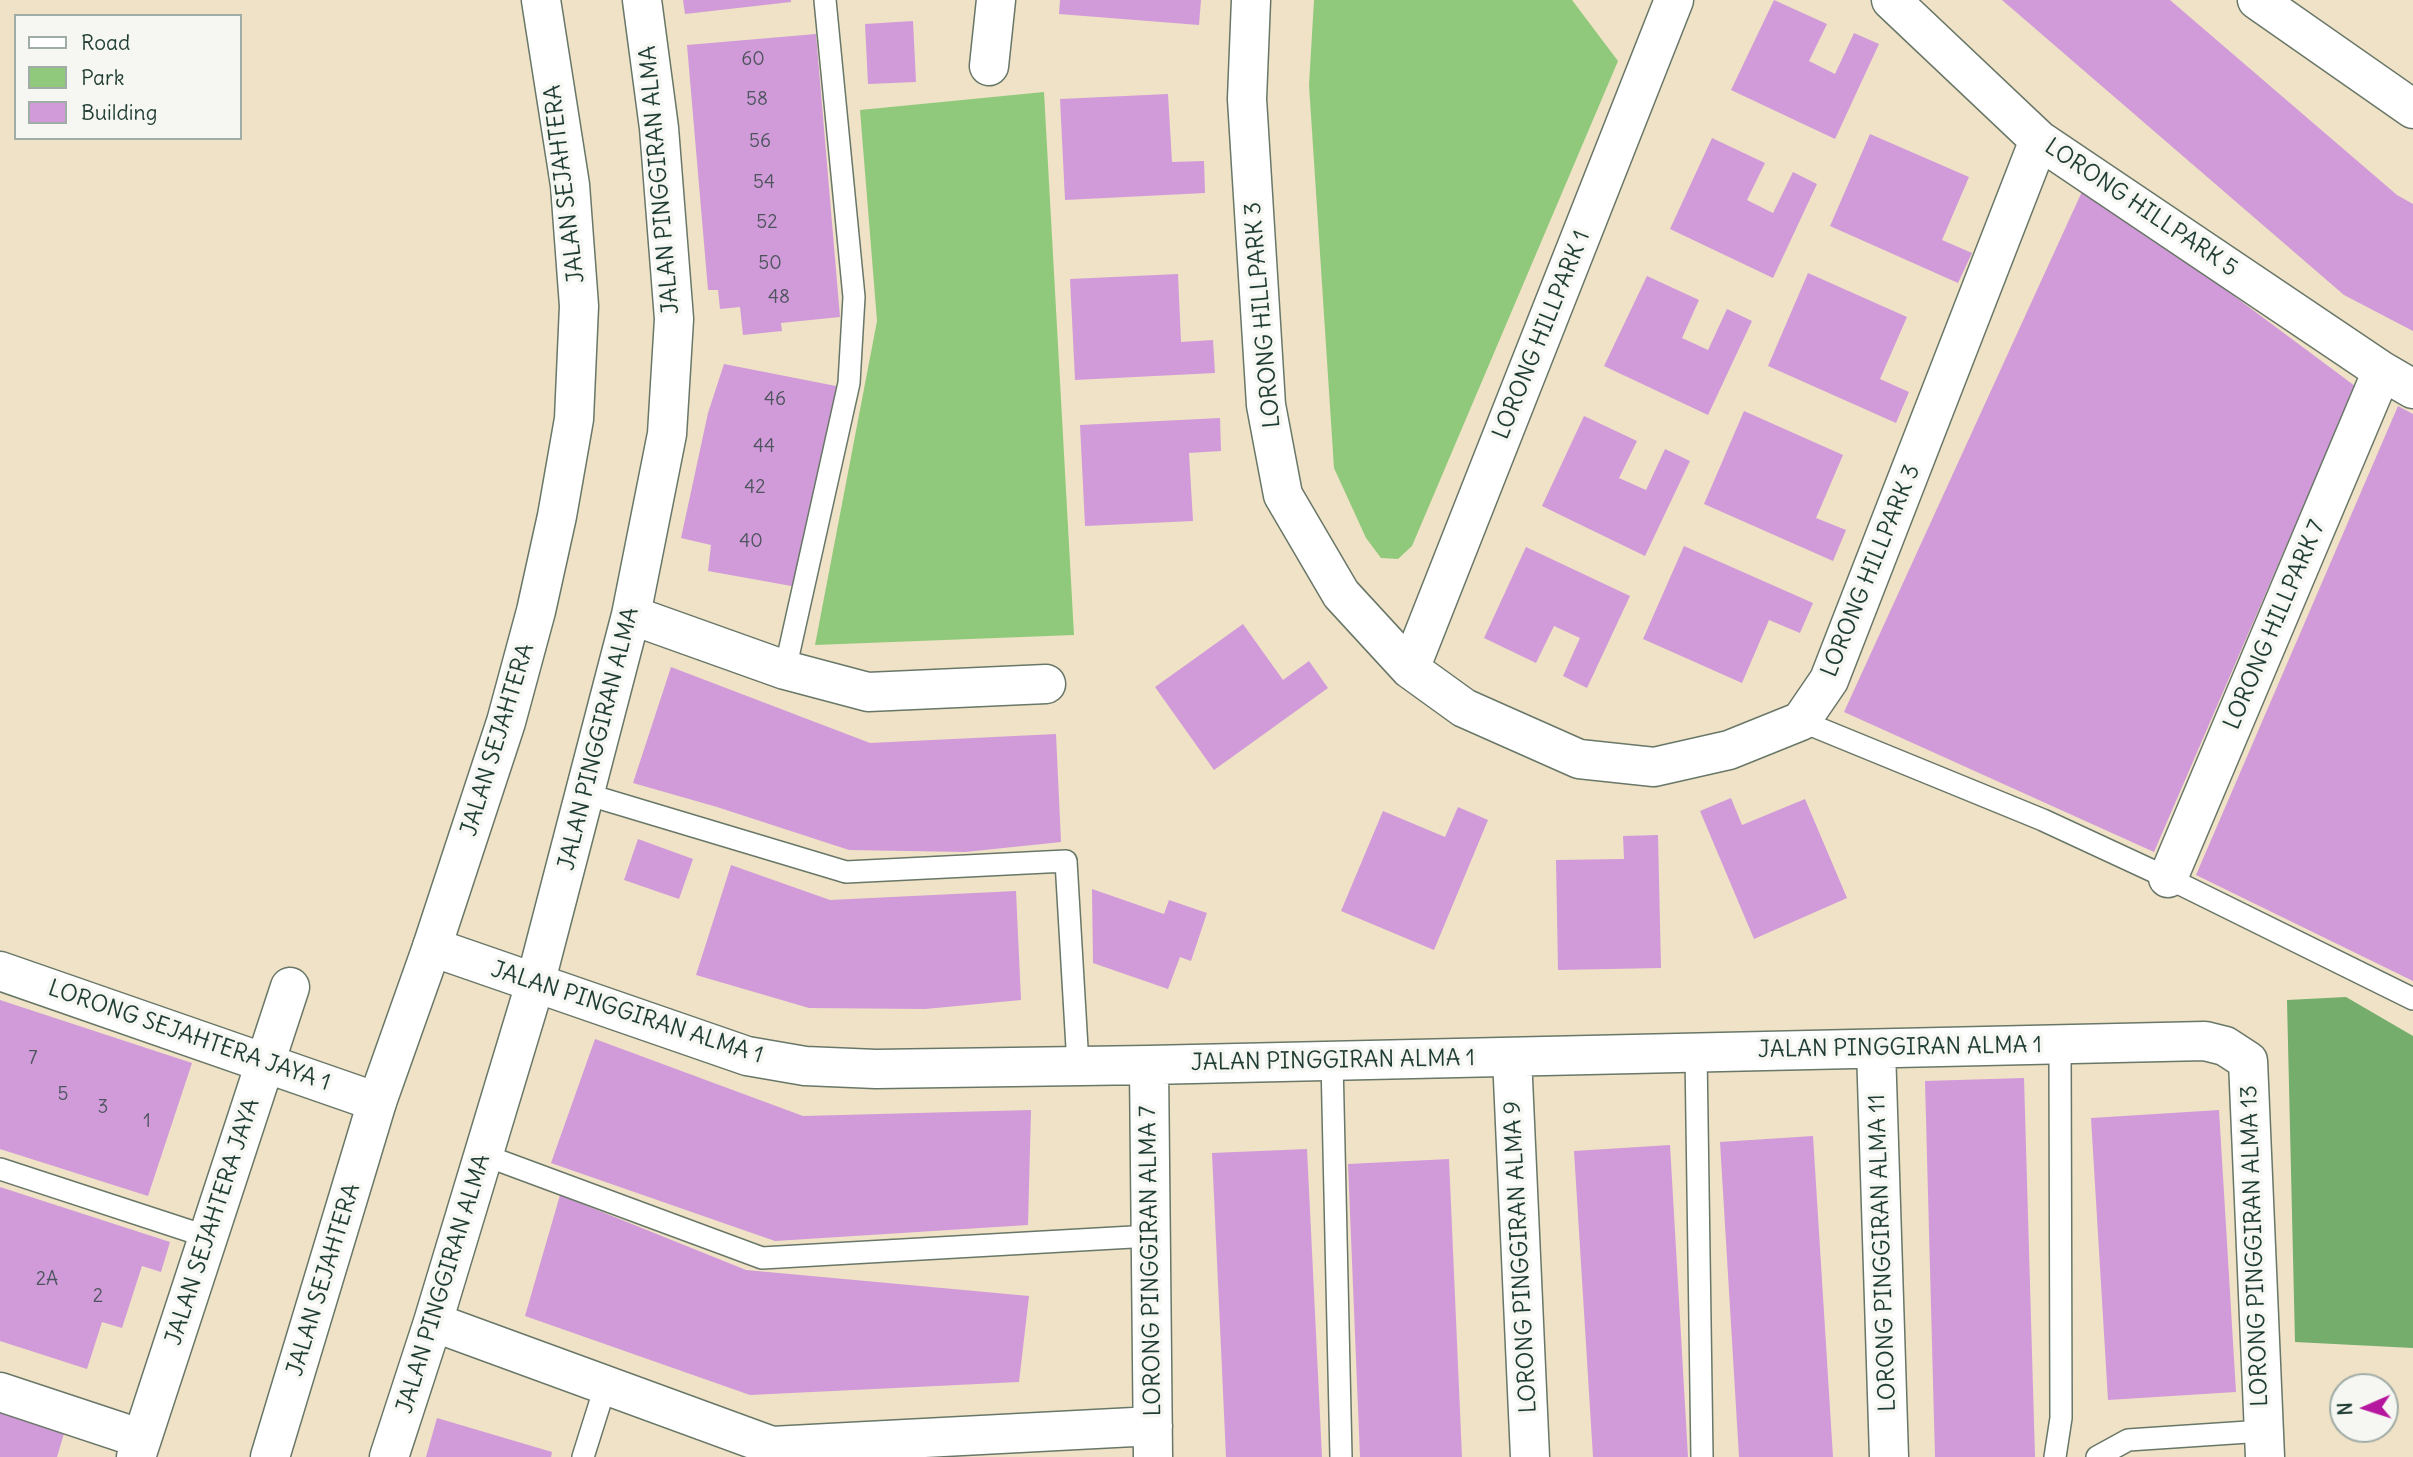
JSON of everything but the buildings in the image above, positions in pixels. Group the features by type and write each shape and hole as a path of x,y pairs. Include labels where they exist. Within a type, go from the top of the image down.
{"street":[{"name":"JALAN SEJAHTERA","path":"270,1457 377,1102 432,947 506,722 536,611 557,516 574,419 579,306 570,185 541,0"},
{"name":"JALAN PINGGIRAN ALMA","path":"389,1457 433,1322 535,984 631,615 667,434 674,319 659,128 642,0"},
{"path":"989,66 996,0"},
{"name":"LORONG HILLPARK 3","path":"1251,0 1247,99 1266,405 1283,495 1341,594 1410,669 1464,708 1579,759 1654,767 1729,750 1801,721 1829,680 2039,140"},
{"name":"LORONG HILLPARK 1","path":"1410,669 1674,0"},
{"name":"LORONG HILLPARK 5","path":"1891,0 2039,140 2397,380"},
{"path":"2257,0 2413,109"},
{"name":"LORONG HILLPARK 7","path":"2168,878 2397,380"},
{"path":"631,615 785,670 869,692 1046,684"},
{"name":"JALAN PINGGIRAN ALMA 1","path":"432,947 747,1056 805,1066 876,1069 1149,1065 2205,1041 2225,1046 2248,1061"},
{"name":"LORONG SEJAHTERA JAYA 1","path":"0,971 377,1102"},
{"name":"JALAN SEJAHTERA JAYA","path":"139,1448 289,987"},
{"name":"LORONG PINGGIRAN ALMA 11","path":"1876,1049 1889,1457"},
{"name":"LORONG PINGGIRAN ALMA 9","path":"1512,1057 1530,1457"},
{"name":"LORONG PINGGIRAN ALMA 13","path":"2248,1061 2264,1444"},
{"name":"LORONG PINGGIRAN ALMA 7","path":"1149,1065 1153,1441"},
{"path":"433,1322 606,1384 771,1451 1153,1441"},
{"path":"0,1392 139,1448"}],"lane":[{"path":"785,670 849,383 855,297 825,0"},
{"path":"1801,721 2043,820 2168,878 2413,999"},
{"path":"586,794 846,872 1066,861 1078,1065"},
{"path":"2056,1457 2062,1418 2060,1045"},
{"path":"1696,1053 1702,1457"},
{"path":"1332,1060 1341,1457"},
{"path":"484,1155 762,1258 1150,1236"},
{"path":"0,1169 208,1237"},
{"path":"583,1457 606,1384"},
{"path":"2098,1457 2128,1440 2264,1444"}],"green space":[{"path":"1314,0 1572,0 1618,61 1412,546 1398,559 1381,558 1366,538 1334,468 1309,85"},
{"path":"1044,92 1074,635 815,645 877,321 860,110"},
{"path":"2346,997 2413,1036 2413,1348 2295,1342 2287,1000"}]}
